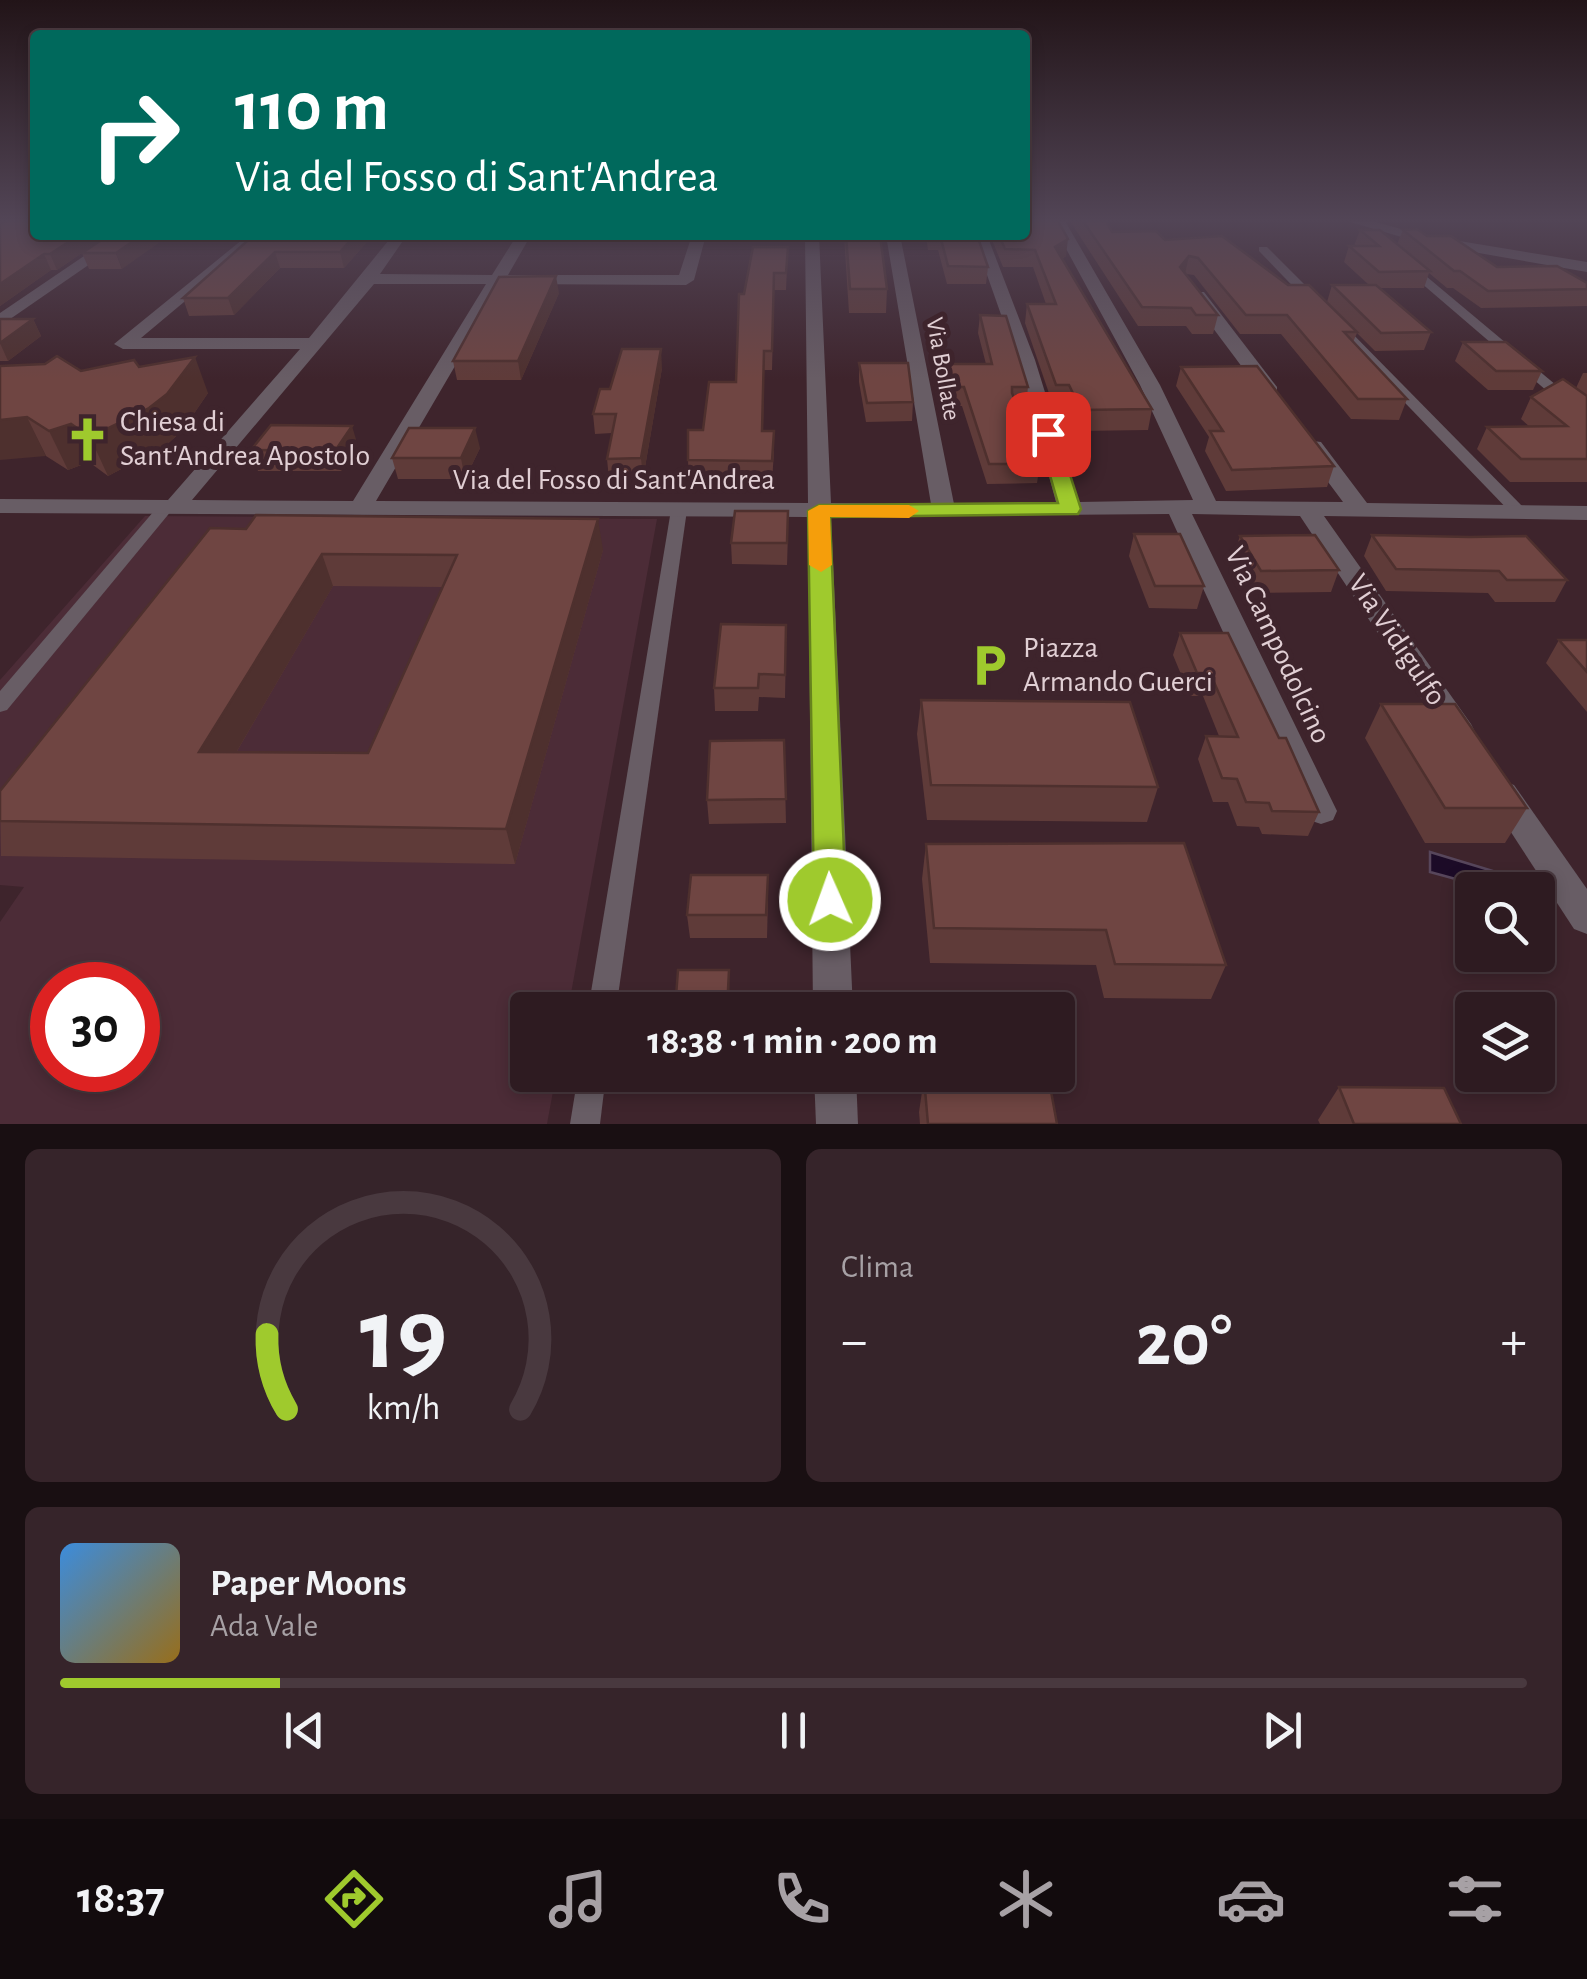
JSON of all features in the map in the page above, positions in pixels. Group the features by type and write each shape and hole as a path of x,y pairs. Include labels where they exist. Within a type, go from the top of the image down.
{"street":[{"path":"0,321 70,273"},
{"path":"210,273 123,344 314,344"},
{"path":"170,507 373,273"},
{"path":"360,508 502,273"},
{"path":"369,279 686,280 688,273"},
{"path":"813,273 832,992"},
{"name":"Via Bollate","path":"900,273 944,511"},
{"path":"994,273 1026,360 1070,509"},
{"path":"1087,273 1150,385 1208,508"},
{"path":"1188,282 1361,511"},
{"name":"Via del Fosso di Sant'Andrea","path":"0,506 819,511 1176,507 1587,513"},
{"name":"Via Campodolcino","path":"1176,507 1321,811"},
{"name":"Via Vidigulfo","path":"1309,510 1587,918"},
{"path":"836,1092 837,1124"}],"lane":[{"path":"1287,273 1520,513"},
{"path":"1417,273 1587,418"},
{"path":"0,705 170,507"},
{"path":"605,992 679,510"},
{"path":"585,1124 590,1092"}],"shaded area":[{"path":"145,516 657,519 571,992 510,992 510,1092 553,1092 547,1124 0,1124 0,922 24,887 0,885 0,680"},
{"path":"1430,852 1496,872 1455,872 1455,879 1430,872"}],"building":[{"path":"0,273 15,273 0,284"},
{"path":"211,273 253,273 228,298 183,298"},
{"path":"748,273 774,273 772,351 764,351 762,431 774,431 772,461 688,460 688,430 703,430 709,382 736,382 739,294 744,294"},
{"path":"849,273 885,273 887,289 850,289"},
{"path":"1044,273 1071,273 1152,409 1081,410 1069,385 1056,385 1027,304 1056,304"},
{"path":"1119,273 1185,273 1218,315 1196,315 1191,308 1142,307"},
{"path":"1211,273 1272,273 1288,285 1309,285 1357,332 1344,332 1407,399 1358,399 1287,315 1246,315"},
{"path":"1463,273 1570,273 1587,283 1587,289 1488,291"},
{"path":"556,276 518,361 453,361 499,277"},
{"path":"1332,285 1376,285 1431,332 1381,333"},
{"path":"980,315 1006,316 1028,387 1012,387 1012,393 1040,464 989,464 964,387 940,387 935,364 992,364"},
{"path":"0,319 33,319 0,343"},
{"path":"1463,342 1506,342 1542,371 1496,371"},
{"path":"622,349 661,349 641,458 607,459 616,414 593,414 600,389 610,389"},
{"path":"57,356 81,371 134,360 139,367 195,357 167,394 149,408 90,437 71,424 49,431 27,417 0,420 0,366 45,364"},
{"path":"859,363 908,363 913,402 867,403"},
{"path":"1257,366 1334,466 1232,470 1210,431 1223,431 1181,367"},
{"path":"1563,379 1587,396 1587,459 1521,459 1487,427 1567,426 1531,397"},
{"path":"271,425 352,426 335,451 251,450"},
{"path":"409,428 475,428 461,458 392,458"},
{"path":"735,511 788,511 787,543 731,543"},
{"path":"256,515 598,519 506,829 0,821 0,791 210,528 246,529","holes":["322,554 457,555 368,753 199,752"]},
{"path":"1134,534 1180,534 1204,586 1155,586"},
{"path":"1315,535 1339,570 1261,571 1240,536"},
{"path":"1372,535 1526,536 1567,580 1507,580 1499,571 1396,569"},
{"path":"721,624 786,625 785,675 759,674 758,688 714,688"},
{"path":"1180,633 1228,633 1279,738 1286,738 1319,812 1272,811 1269,803 1246,802 1237,779 1222,778 1206,736 1238,737 1210,673 1197,673"},
{"path":"1559,640 1587,640 1587,672"},
{"path":"921,700 1130,702 1158,787 931,785"},
{"path":"1381,704 1455,704 1527,808 1445,808"},
{"path":"784,740 786,799 707,800 710,741"},
{"path":"1184,843 1226,965 1115,964 1106,930 934,928 926,844"},
{"path":"691,875 768,875 766,915 687,915"},
{"path":"678,970 729,970 728,992 676,992"},
{"path":"1339,1087 1444,1088 1461,1124 1354,1124"},
{"path":"925,1092 1051,1092 1057,1124 928,1124"}],"slow traffic":[{"path":"821,565 819,511 909,511"}],"place":[{"name":"Chiesa di Sant'Andrea Apostolo","path":"87,439"},
{"name":"Piazza Armando Guerci","path":"990,665"}],"route":[{"path":"830,900 819,511 1070,509 1048,434"}]}
